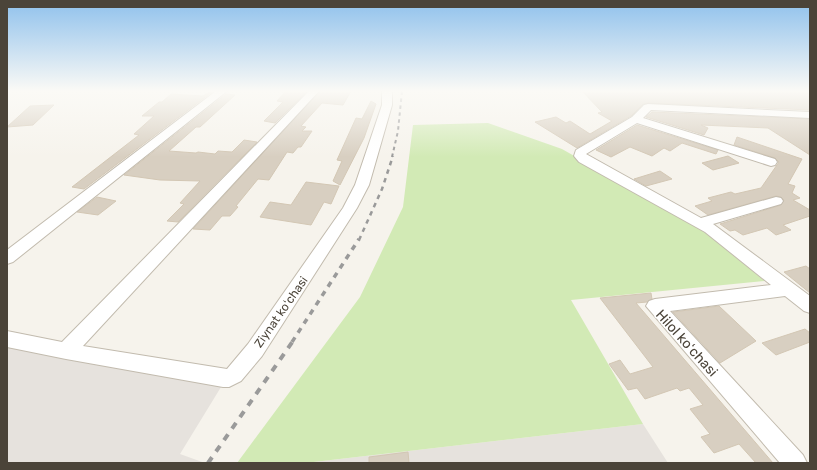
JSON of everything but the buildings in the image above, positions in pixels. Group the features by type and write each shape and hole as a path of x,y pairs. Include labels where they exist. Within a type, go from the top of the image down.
{"street":[{"path":"7,258 194,113"},
{"path":"66,351 293,113"},
{"name":"Ziynat koʻchasi","path":"7,339 66,351 223,378 230,378 234,376 309,271 350,208 362,186 385,113"},
{"path":"642,113 636,119 580,153 580,156 700,223 810,306"},
{"path":"768,113 810,115"},
{"path":"636,119 770,162"},
{"path":"700,223 776,201"},
{"name":"Hilol koʻchasi","path":"789,289 654,306 795,463"}],"shaded area":[{"path":"7,333 229,374 180,454 205,463 7,463"},
{"path":"643,424 668,463 305,463"}],"green space":[{"path":"488,123 562,149 696,225 765,281 571,300 643,424 305,463 237,463 360,297 403,207 413,125"}],"railway":[{"path":"392,157 398,131 400,113"},
{"path":"359,240 382,189 393,156"},
{"path":"292,342 359,239"},
{"path":"208,463 293,341"}]}
